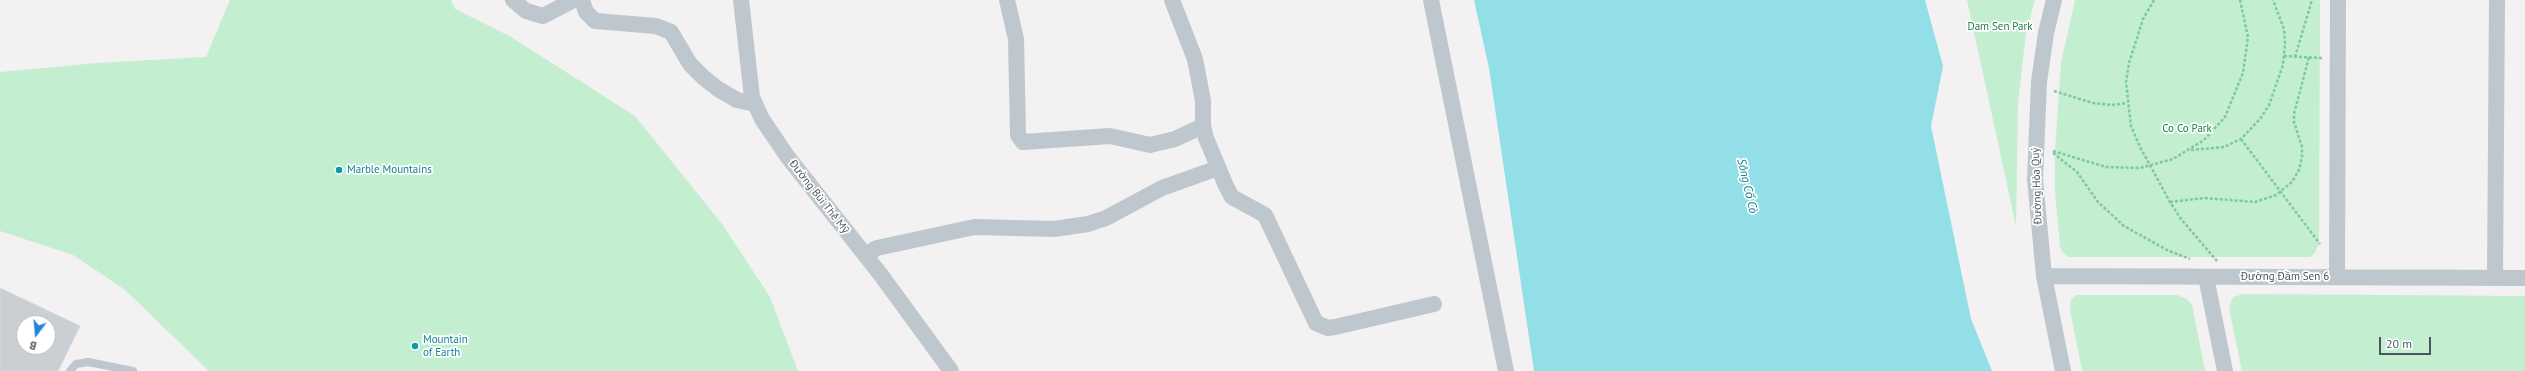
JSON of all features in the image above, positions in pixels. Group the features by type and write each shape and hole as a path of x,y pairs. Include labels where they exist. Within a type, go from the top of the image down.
{"street":[{"path":"513,0 526,11 543,16 574,0"},
{"path":"582,0 586,12 595,21 656,26 672,32 690,64 703,77 718,89 737,100 755,104"},
{"name":"Đường Bùi Thế Mỹ","path":"741,0 752,98 762,119 787,156 865,256 951,371"},
{"path":"1007,0 1016,39 1018,135 1022,142 1110,136 1150,145 1175,139 1203,126"},
{"path":"1172,0 1195,59 1203,101 1203,126 1218,168 1232,197 1259,210 1265,215 1316,323 1320,327 1328,328 1348,325 1434,304"},
{"path":"1432,0 1506,371"},
{"name":"Đường Hòa Quý","path":"2054,0 2042,59 2036,129 2036,201 2044,276 2063,371"},
{"path":"2337,277 2338,0"},
{"path":"2495,278 2497,0"},
{"path":"865,256 877,248 974,227 1054,229 1088,224 1106,218 1162,188 1218,168"},
{"name":"Đường Đầm Sen 6","path":"2044,276 2525,278"},
{"path":"2206,277 2225,371"}],"lane":[{"path":"70,371 76,364 88,362 133,371"}],"path":[{"path":"2154,0 2143,19 2135,40 2126,82 2127,103 2131,126 2150,166 2170,202 2181,219 2219,263"},
{"path":"2192,260 2168,250 2124,226 2098,202 2077,172 2050,150 2106,167 2122,169 2150,166 2172,159 2191,150 2204,140 2225,117 2238,89 2247,54 2248,37 2240,0"},
{"path":"2191,150 2224,147 2241,139 2260,119 2269,105 2277,86 2284,56 2284,29 2273,0"},
{"path":"2296,57 2312,0"},
{"path":"2284,56 2325,58"},
{"path":"2170,202 2204,198 2256,202 2280,192 2292,182 2301,163 2303,152 2294,122 2294,114 2309,58"},
{"path":"2052,90 2093,103 2112,105 2127,103"},
{"path":"2241,139 2324,249"}],"green space":[{"name":"Marble Mountains","path":"230,0 451,0 455,9 511,37 635,116 722,224 770,297 798,371 209,371 124,289 73,255 0,231 0,72 98,63 206,57"},
{"name":"Dam Sen Park","path":"1967,0 2035,0 2026,33 2018,103 2016,226"},
{"name":"Co Co Park","path":"2075,0 2320,0 2319,243 2315,253 2310,257 2069,257 2064,254 2060,247 2055,191 2055,152 2061,63"},
{"path":"2243,294 2525,296 2525,371 2242,371 2229,308 2233,297"},
{"path":"2077,295 2177,295 2187,299 2192,305 2205,371 2082,371 2070,310 2071,299"}],"water":[{"name":"Sông Cổ Cò","path":"1474,0 1925,0 1943,66 1931,126 1971,319 1992,371 1534,371 1489,68"}],"building":[{"path":"0,288 80,326 58,371 0,371"}],"place":[{"name":"Marble Mountains","path":"339,170"},
{"name":"Mountain of Earth","path":"415,346"}]}
